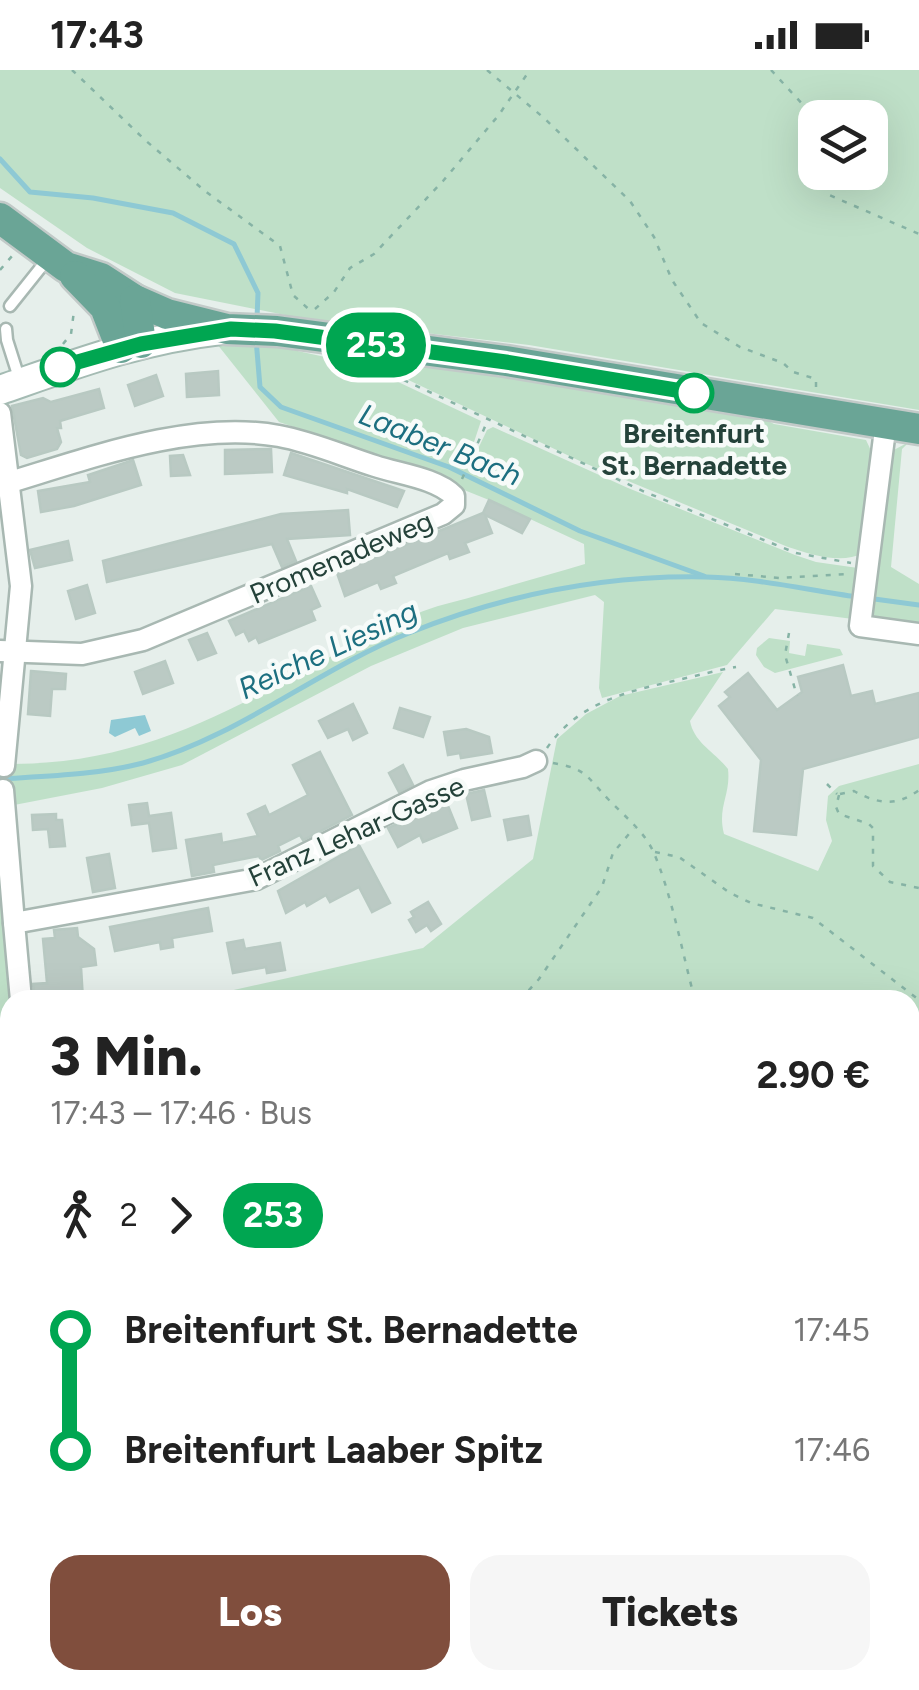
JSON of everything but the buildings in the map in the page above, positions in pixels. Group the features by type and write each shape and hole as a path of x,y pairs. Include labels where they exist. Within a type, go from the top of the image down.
{"main road":[{"path":"0,218 51,266 105,307 131,346"},
{"path":"51,266 101,278 167,314 229,329 276,331 506,362 919,429"},
{"path":"131,346 136,300"},
{"path":"10,387 131,346 229,329"}],"street":[{"path":"886,422 860,626 919,634"},
{"path":"1,424 21,586 7,651 4,766"},
{"name":"Promenadeweg","path":"7,482 108,452 173,439 250,434 305,442 426,482 454,496 454,505 443,514 143,640 82,654 7,651"},
{"name":"Franz Lehar-Gasse","path":"14,923 256,879 431,791 524,767 536,760"},
{"path":"2,790 20,990"}],"lane":[{"path":"10,306 51,266"},
{"path":"6,329 10,387"}],"path":[{"path":"72,70 190,178 280,246 293,295 314,310"},
{"path":"487,70 630,201 700,323 740,348 783,362 793,372 816,379"},
{"path":"312,324 314,310 334,292 350,268 374,254 443,180 530,70"},
{"path":"771,70 799,100"},
{"path":"826,190 827,194 919,234"},
{"path":"0,270 14,254 51,266"},
{"path":"52,347 68,341 76,316 70,303"},
{"path":"378,368 580,464 796,552 867,569"},
{"path":"462,480 488,420"},
{"path":"735,574 825,578 867,569"},
{"path":"789,633 785,655 797,696"},
{"path":"692,990 654,852 636,826 585,772 536,760 584,710 604,700 634,689 736,667"},
{"path":"827,784 838,795 839,814 873,828 872,866 890,882 919,888"},
{"path":"838,795 854,791 883,802 902,800 919,790"},
{"path":"529,990 602,887 614,853 636,826"},
{"path":"654,852 679,857 730,894 751,903 813,918 906,990"}],"green space":[{"path":"0,70 919,70 919,410 529,345 305,319 175,293 87,248 0,188"},
{"path":"217,344 270,345 362,365 481,421 472,448 477,451 487,430 493,427 628,488 795,555 858,568 853,619 775,609 727,665 602,698 599,688 604,602 595,595 463,628 371,666 182,765 102,788 9,806 11,764 70,760 124,750 174,733 269,690 416,614 585,564 584,544 377,455 279,422"},
{"path":"295,347 349,350 757,415 774,424 866,440 873,455 863,553 835,558 788,547 582,462 366,360"},
{"path":"909,442 902,449 891,567 919,584 919,627 869,620 890,452"},
{"path":"769,638 790,641 789,653 805,656 807,644 840,649 843,655 775,673 764,667 756,655 757,648"},
{"path":"723,672 690,721 700,741 728,769 722,816 724,834 818,871 832,841 826,820 828,796 839,786 919,764 919,990 234,990 423,948 533,859 557,739 586,714 620,696"},
{"path":"0,859 12,990 0,990"}],"water":[{"path":"145,715 151,731 139,736 135,728 115,737 109,733 111,720"}],"waterway":[{"name":"Laaber Bach","path":"0,159 30,192 93,198 173,213 234,244 258,293 257,318"},
{"name":"Laaber Bach","path":"256,339 260,387 281,407 449,467 580,531 704,576"},
{"name":"Reiche Liesing","path":"0,779 108,770 143,763 212,737 409,633 481,608 555,590 630,580 706,577 857,597"},
{"name":"Reiche Liesing","path":"867,598 919,605"}],"bus line":[{"name":"253","path":"60,367 141,344 231,329 275,331 506,362 694,393"}],"place":[{"name":"Breitenfurt St. Bernadette","path":"694,393"}]}
